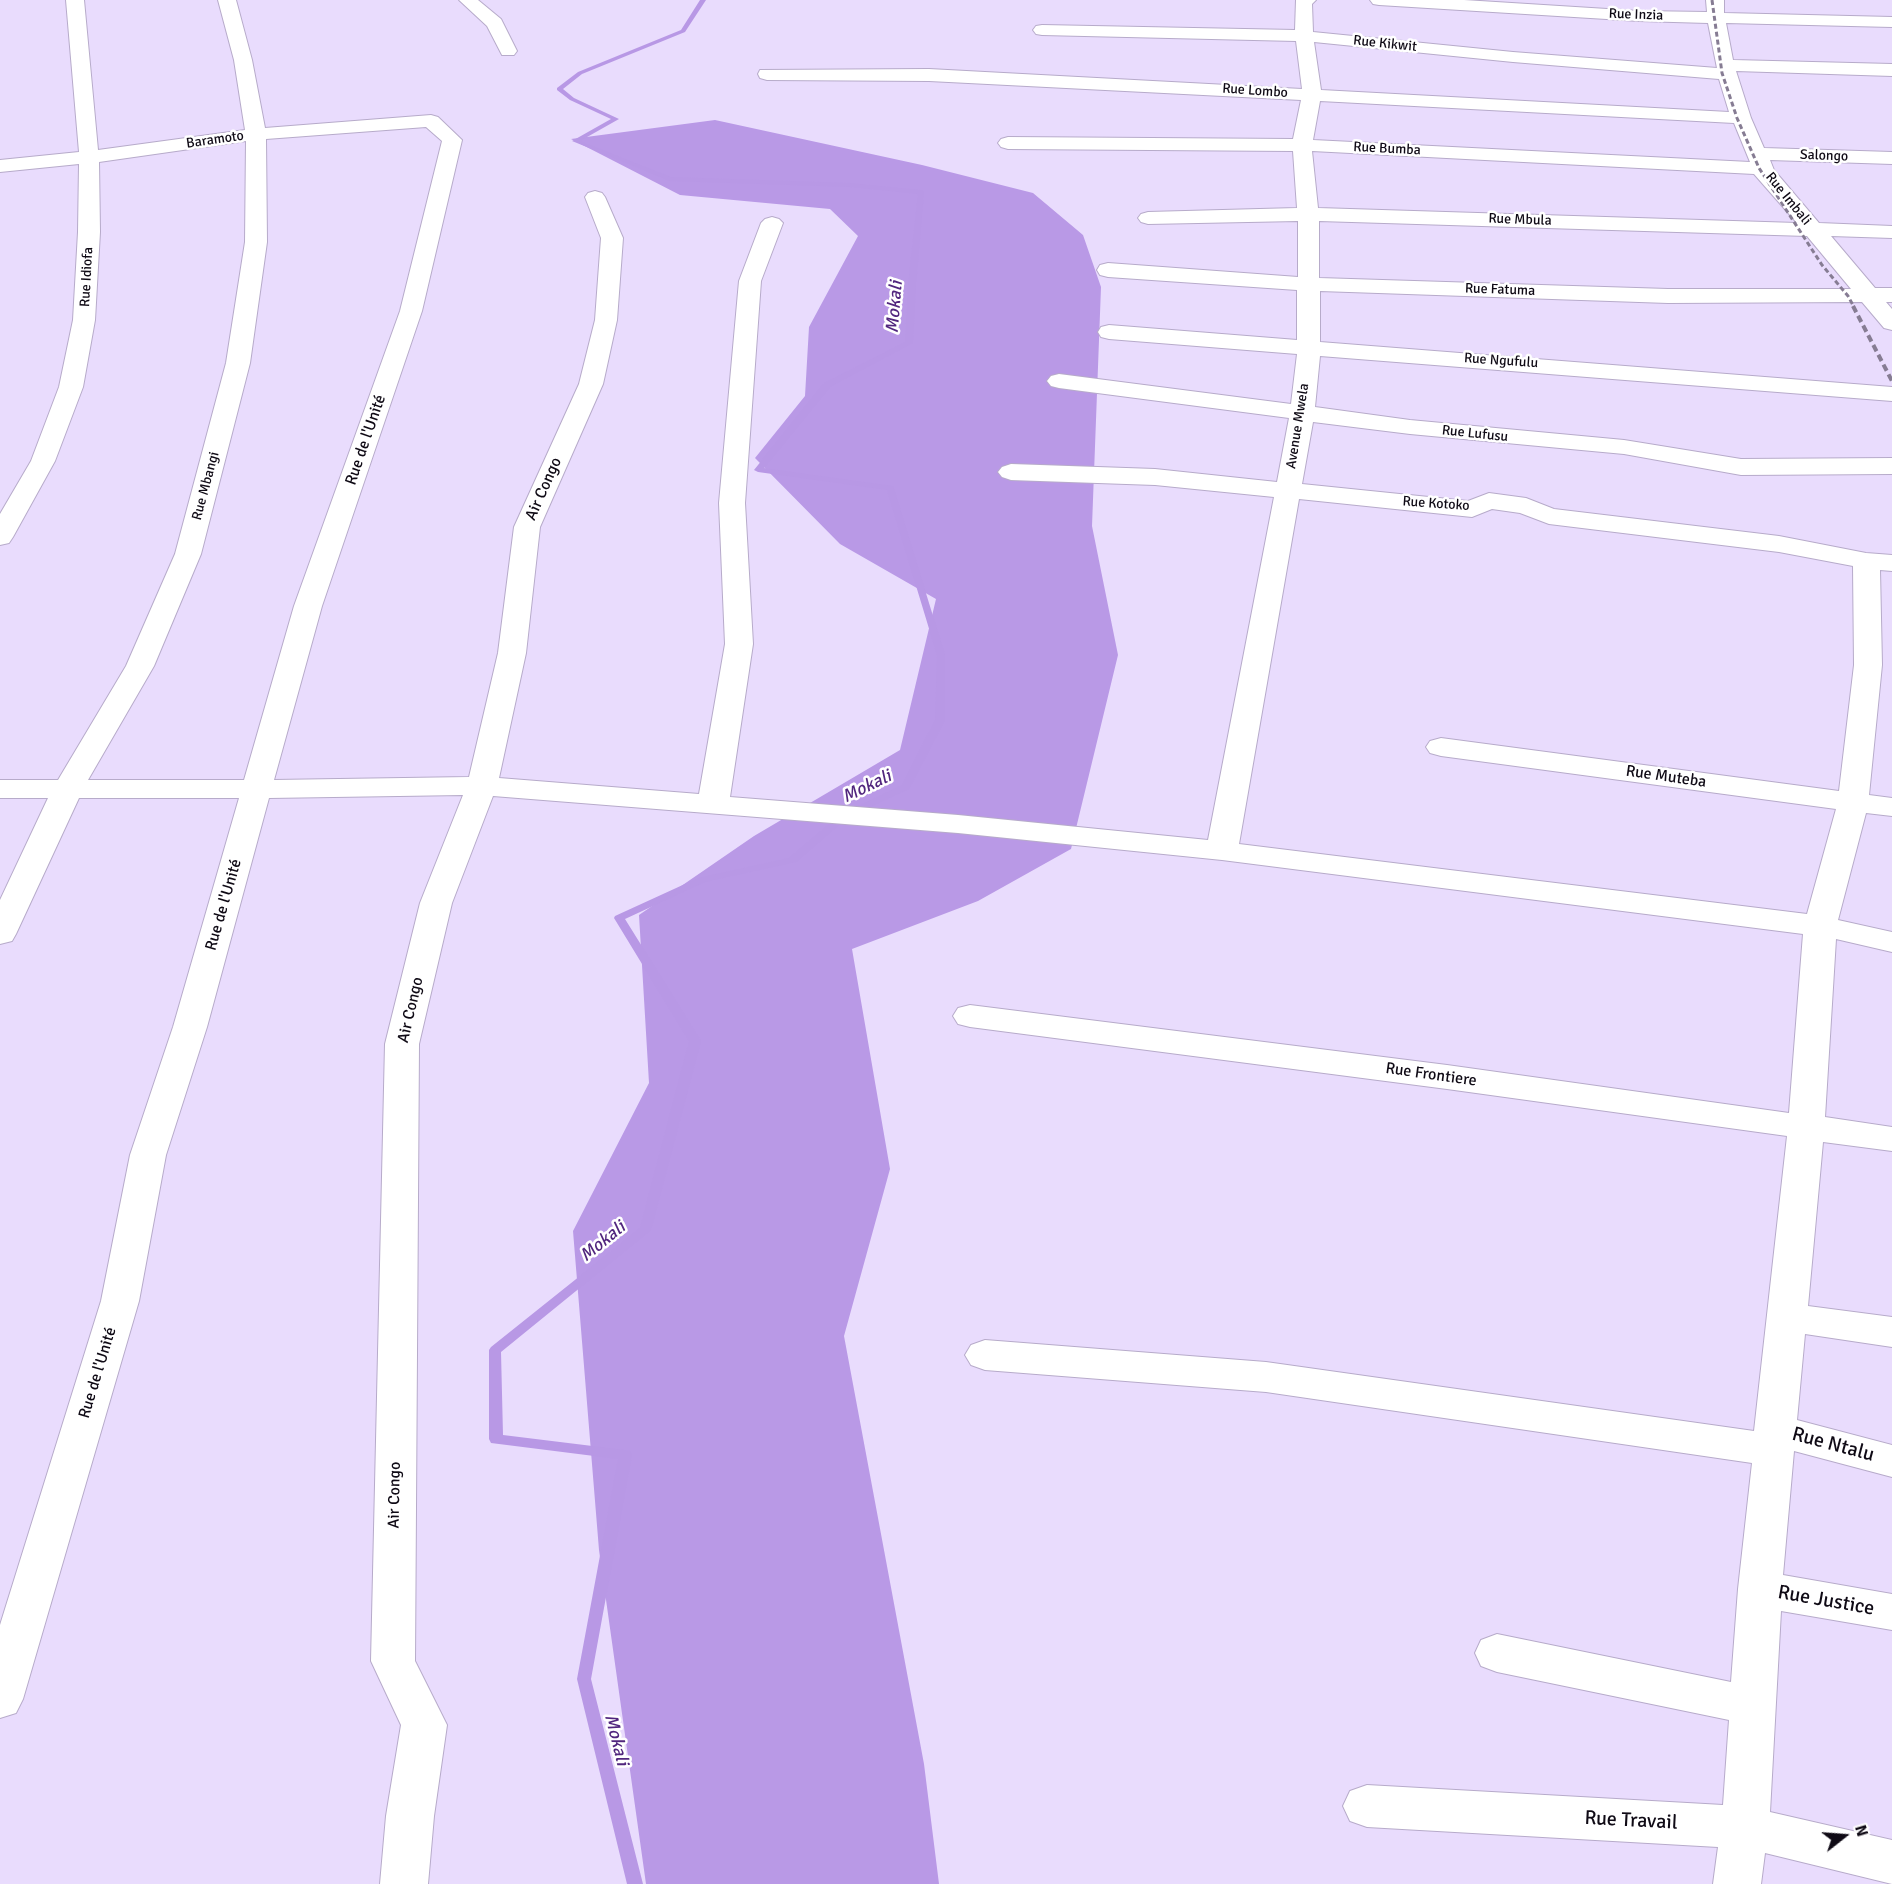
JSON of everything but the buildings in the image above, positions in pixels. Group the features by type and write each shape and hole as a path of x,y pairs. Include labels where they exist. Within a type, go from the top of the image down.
{"street":[{"name":"Rue Idiofa","path":"0,537 43,461 71,387 84,320 89,232 89,157 75,0"},
{"name":"Rue Mbangi","path":"0,934 68,789 140,666 188,555 238,363 256,242 256,134 243,60 226,0"},
{"path":"468,0 495,23 508,51"},
{"name":"Avenue Mwela","path":"1222,851 1302,414 1309,347 1308,214 1302,145 1312,94 1304,36 1303,2 1307,0"},
{"name":"Rue Inzia","path":"1379,0 1639,16 1715,9 1787,18 1892,22"},
{"name":"Rue Imbali","path":"1715,9 1726,69 1742,118 1756,154 1766,172 1892,323"},
{"name":"Rue Kikwit","path":"1042,30 1304,36 1513,57 1726,69 1892,70"},
{"name":"Rue Lombo","path":"767,74 929,75 1742,118"},
{"name":"Baramoto","path":"0,166 89,157 256,134 431,121"},
{"name":"Rue de l'Unité","path":"0,1699 120,1301 147,1155 190,1027 309,606 411,311 452,140 431,121"},
{"name":"Rue Bumba","path":"1008,143 1302,145 1759,168 1766,172"},
{"name":"Salongo","path":"1756,154 1892,158"},
{"name":"Air Congo","path":"404,1884 410,1816 424,1725 393,1661 402,1044 436,903 482,786 512,653 527,527 591,384 606,320 612,238 595,197"},
{"name":"Rue Mbula","path":"1148,218 1308,214 1892,232"},
{"path":"713,805 739,644 732,503 750,281 772,223"},
{"name":"Rue Fatuma","path":"1108,270 1308,284 1668,296 1892,295"},
{"name":"Rue Ngufulu","path":"1109,332 1892,394"},
{"name":"Rue Lufusu","path":"1059,381 1302,414 1507,438 1624,447 1741,466 1892,466"},
{"name":"Rue Kotoko","path":"1011,472 1155,477 1472,509 1489,501 1526,506 1549,516 1768,542 1879,562"},
{"path":"1737,1884 1745,1827 1760,1589 1806,1128 1820,926 1853,802 1879,562"},
{"name":"Rue Muteba","path":"1441,747 1892,807"},
{"path":"0,789 482,786 958,824 1222,851 1820,926 1892,942"},
{"name":"Rue Frontiere","path":"969,1016 1447,1077 1892,1139"},
{"path":"1786,1317 1892,1332"},
{"name":"Rue Ntalu","path":"985,1354 1266,1377 1774,1440 1892,1461"},
{"name":"Rue Justice","path":"1760,1589 1892,1612"},
{"path":"1497,1653 1753,1706"},
{"name":"Rue Travail","path":"1367,1806 1745,1827 1892,1862"}],"shaded area":[{"path":"715,120 922,165 1033,193 1083,235 1101,287 1092,526 1118,655 1071,849 978,901 852,949 890,1169 844,1336 924,1764 939,1884 646,1884 599,1550 573,1231 649,1083 639,915 754,836 900,750 936,599 840,544 755,458 805,396 809,327 858,236 830,209 680,195 571,139"}],"waterway":[{"name":"Mokali","path":"635,1884 584,1679 625,1455 496,1439 495,1350 645,1230 695,1041 619,918 702,880 792,860 844,816 906,787 940,720 941,655 890,488 758,470 827,385 909,343 921,192 850,185 670,179 575,141 616,119 572,99 559,89 580,73 683,31 703,0"}],"railway":[{"path":"1712,0 1722,73 1737,118 1759,168 1822,265 1848,296 1854,307"},
{"path":"1853,306 1892,381"}]}
